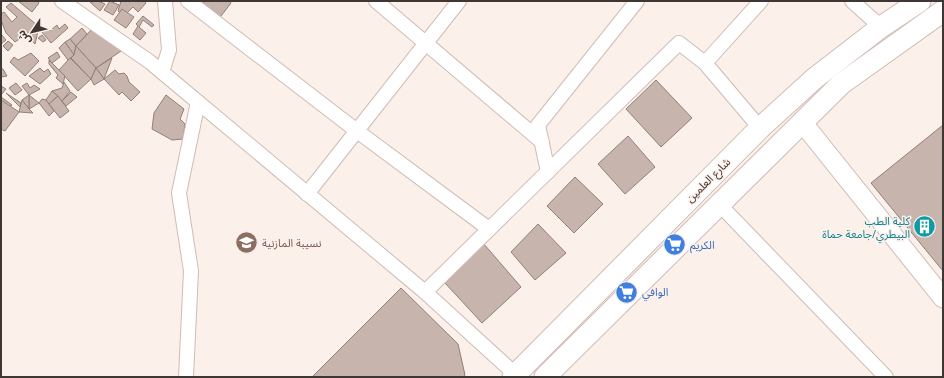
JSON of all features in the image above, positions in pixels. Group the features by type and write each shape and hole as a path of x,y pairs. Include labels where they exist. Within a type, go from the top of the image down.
{"main road":[{"name":"شارع العلمين","path":"514,376 760,128 815,78 881,27 920,1"},
{"path":"545,377 841,84 943,11"}],"street":[{"path":"62,1 162,72 425,292 514,376"},
{"path":"162,72 169,50 165,1"},
{"path":"188,1 356,131 489,230"},
{"path":"376,1 542,142"},
{"path":"307,194 459,1"},
{"path":"548,172 538,125 637,1"},
{"path":"706,63 761,1"},
{"path":"852,1 881,27"},
{"path":"425,292 679,43 706,63 760,128"},
{"path":"186,377 191,271 180,193 198,102"},
{"path":"802,122 943,298"},
{"path":"719,204 886,377"}],"building":[{"path":"18,1 37,1 39,3 32,12"},
{"path":"98,1 105,4 100,11 90,2"},
{"path":"110,1 119,5 113,15 104,10"},
{"path":"121,1 144,1 146,3 138,12 133,7 124,16 118,11"},
{"path":"205,1 229,1 231,3 218,20 201,6"},
{"path":"11,3 38,26 15,42 6,33 1,20 1,14 4,12 12,22 17,17 6,7"},
{"path":"122,9 134,17 126,28 114,20"},
{"path":"143,16 154,25 152,27 143,20 139,27 146,33 140,40 133,34 138,26 136,24"},
{"path":"65,24 68,28 51,43 41,31 46,27 50,31 57,25 59,29"},
{"path":"94,27 121,51 96,68 76,46"},
{"path":"82,28 87,34 76,46 70,39"},
{"path":"38,31 35,44 28,37"},
{"path":"1,34 6,40 1,44"},
{"path":"42,35 46,40 43,42 38,38"},
{"path":"70,39 76,46 74,55 65,42"},
{"path":"8,41 13,45 8,51 3,46"},
{"path":"65,42 74,55 68,60 59,48"},
{"path":"76,46 96,68 91,79 71,58 74,55"},
{"path":"57,52 60,57 52,63 48,58"},
{"path":"31,53 39,61 25,76 10,62 14,57 18,60"},
{"path":"70,58 91,79 78,91 59,70"},
{"path":"112,58 104,79 96,68"},
{"path":"49,60 65,76 63,84 56,78 58,75 49,64"},
{"path":"40,68 44,72 48,69 51,74 40,84 29,76"},
{"path":"96,68 104,79 94,85 91,79"},
{"path":"1,69 3,69 7,76 1,77"},
{"path":"115,70 119,74 124,73 129,82 140,92 131,101 122,92 119,95 104,79"},
{"path":"656,80 692,118 661,147 626,109"},
{"path":"64,82 70,91 62,101 52,91 62,88"},
{"path":"16,83 22,90 15,95 9,88"},
{"path":"27,83 30,88 34,85 40,89 29,95 22,86"},
{"path":"1,86 6,89 1,95"},
{"path":"52,91 58,96 49,104 46,100"},
{"path":"71,92 77,97 66,106 62,101"},
{"path":"6,93 21,103 20,107"},
{"path":"29,95 39,103 29,109"},
{"path":"29,95 29,109 22,100"},
{"path":"166,95 184,109 180,119 185,124 183,139 172,140 152,129 154,113"},
{"path":"58,96 69,111 60,118 49,104"},
{"path":"1,97 12,105 4,112 1,110"},
{"path":"42,99 46,100 54,111 49,116 39,103"},
{"path":"1,100 19,112 5,131 1,129"},
{"path":"22,100 29,109 33,113 19,112"},
{"name":"كلية الطب البيطري/جامعة حماة","path":"943,125 943,271 871,183"},
{"path":"628,136 655,167 625,194 598,164"},
{"path":"575,177 603,204 574,233 547,206"},
{"path":"538,224 566,253 535,280 511,252"},
{"path":"483,243 521,287 482,323 445,283"},
{"path":"401,288 458,344 465,375 463,377 312,377"}],"place":[{"name":"كلية الطب البيطري/جامعة حماة","path":"925,227"},
{"name":"نسيبة المازنية","path":"246,243"},
{"name":"الكريم","path":"675,245"},
{"name":"الوافي","path":"627,292"}]}
